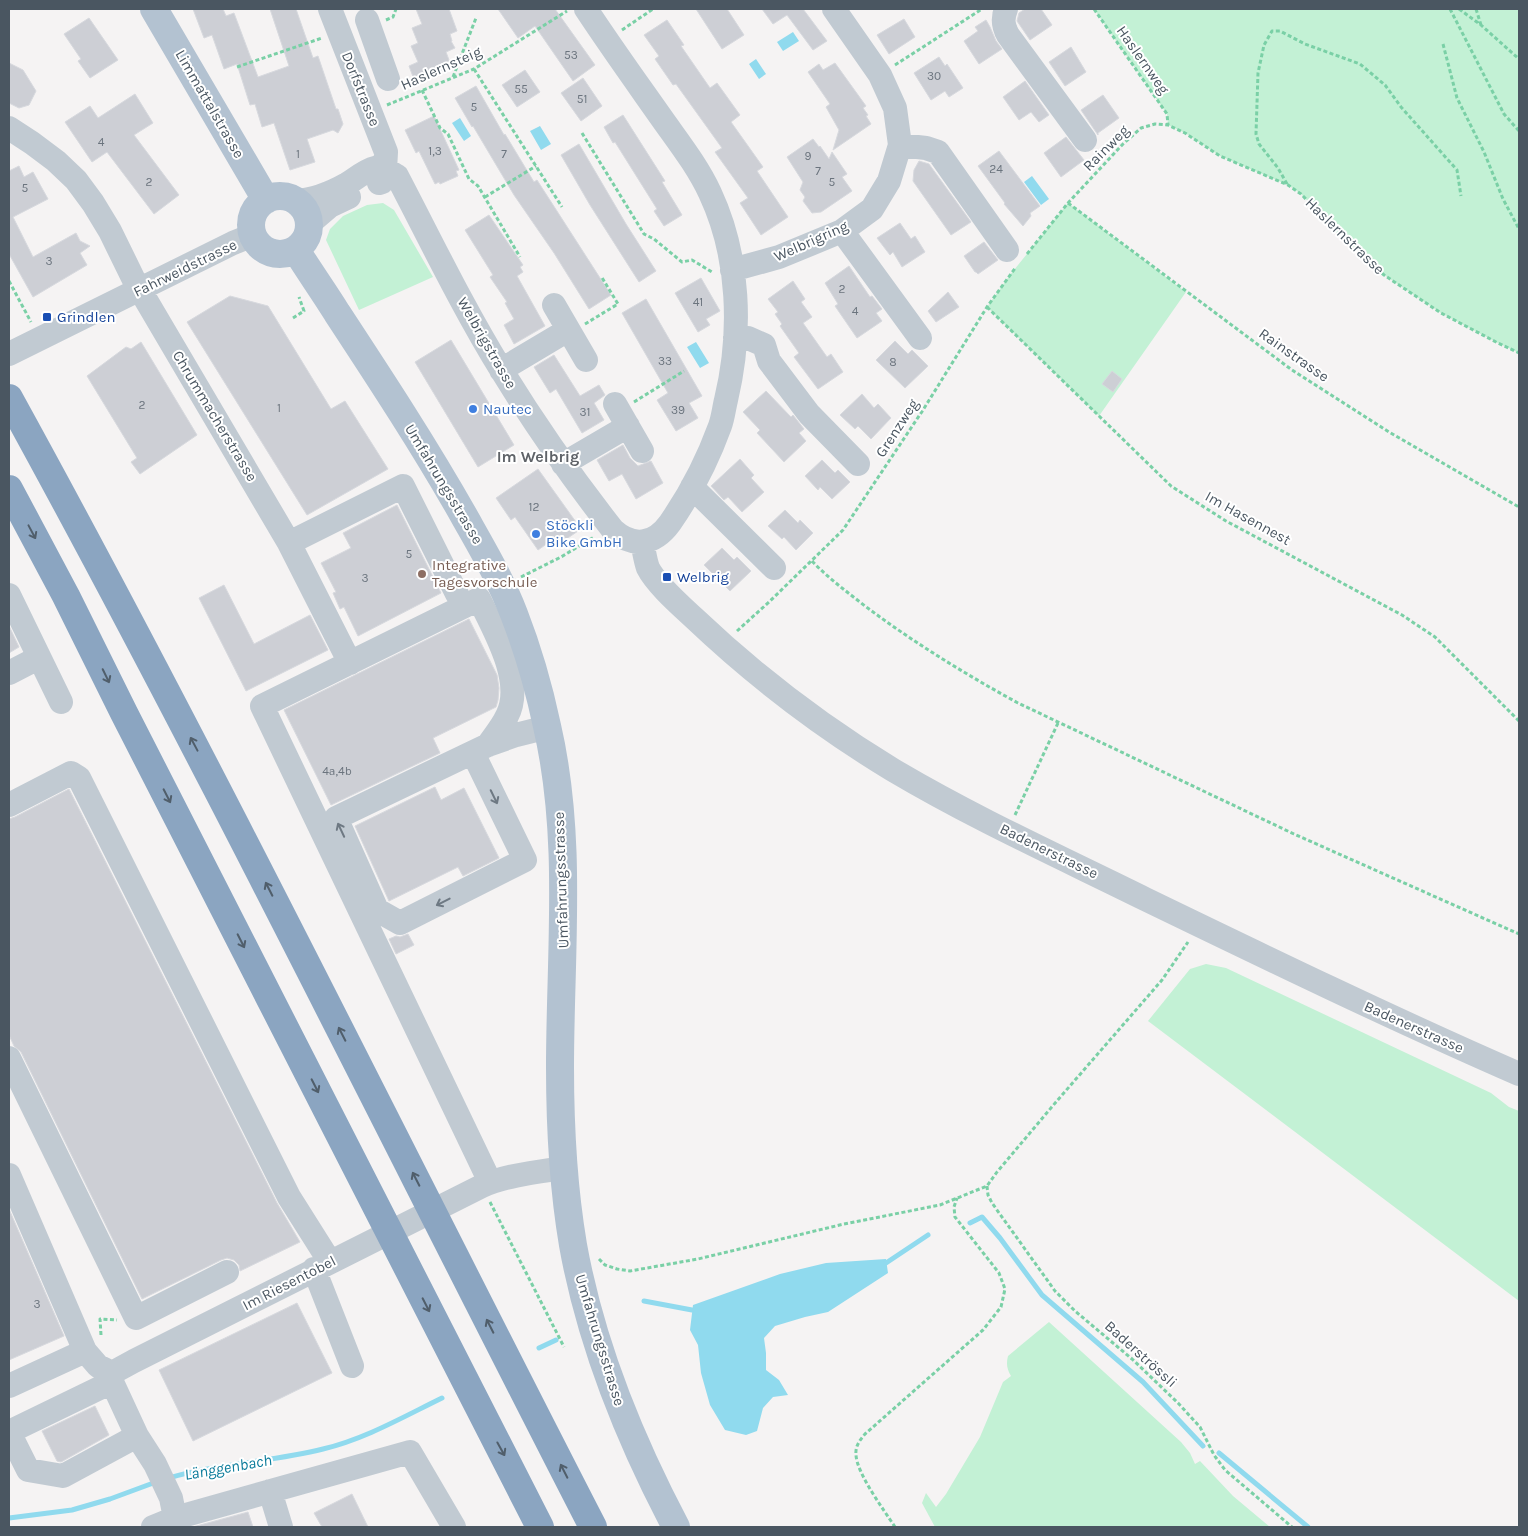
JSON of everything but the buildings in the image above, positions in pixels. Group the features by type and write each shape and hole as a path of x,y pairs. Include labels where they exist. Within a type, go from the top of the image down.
{"highway":[{"path":"9,398 204,763 593,1527"},
{"path":"9,489 66,596 540,1527"}],"main road":[{"name":"Limmattalstrasse","path":"154,9 266,200"},
{"path":"280,196 296,201 307,213 309,224 308,234 303,243 296,250 288,253 272,253 264,249 258,244 251,226 253,216 258,207 266,200 280,196"},
{"name":"Umfahrungsstrasse","path":"296,250 432,461 471,527 503,587 521,632 548,727 556,776 564,861 560,1068 561,1124 567,1206 574,1252 584,1296 616,1399 640,1455 676,1527"}],"street":[{"name":"Dorfstrasse","path":"330,9 328,36 370,112 386,152 385,170"},
{"path":"586,9 695,165 711,194 728,247 736,305 735,338 730,383 720,425 692,487 666,529 655,538 642,542"},
{"name":"Welbrigring","path":"732,270 779,257 842,231 872,209 889,181 900,144 894,108 880,75 834,9"},
{"path":"1006,9 1003,20 1008,35 1084,140"},
{"path":"328,36 373,16 388,79"},
{"name":"Chrummacherstrasse","path":"9,128 56,161 76,180 93,203 110,231 133,278 290,543 350,663"},
{"path":"900,144 938,152 1007,250"},
{"path":"296,201 322,196 375,168 385,170 382,182 330,206 309,224"},
{"name":"Welbrigstrasse","path":"385,170 397,176 466,308 501,370 563,464 610,527 621,538 632,542 642,542"},
{"path":"842,231 920,338"},
{"name":"Fahrweidstrasse","path":"9,354 253,235"},
{"path":"554,305 586,360"},
{"path":"501,370 569,331"},
{"path":"735,338 748,338 764,345 769,361 810,414 858,464"},
{"path":"563,464 620,414 642,451"},
{"path":"290,543 403,486 457,594"},
{"path":"692,487 774,568"},
{"name":"Badenerstrasse","path":"642,542 649,568 659,582 722,645 786,696 848,741 892,769 1007,831 1198,925 1375,1010 1519,1074"},
{"path":"9,595 61,702"},
{"path":"480,749 508,716 514,692 504,652 479,599 262,706 486,1184"},
{"path":"9,673 38,658"},
{"path":"480,749 525,860 400,923 378,910 336,818 480,749 516,735 548,727"},
{"path":"9,805 70,773 79,778 322,1266 352,1366"},
{"path":"9,1058 136,1318 227,1272"},
{"name":"Im Riesentobel","path":"102,1368 322,1266 486,1184 564,1168"},
{"path":"9,1175 102,1368 137,1436 155,1464 175,1515"},
{"path":"9,1386 102,1368"},
{"path":"102,1368 9,1432 28,1470 63,1476 137,1436"},
{"path":"153,1527 175,1515 410,1452 454,1527"},
{"path":"270,1491 281,1527"}],"path":[{"path":"373,16 392,17 396,9"},
{"name":"Haslernsteig","path":"370,112 474,68 571,9"},
{"path":"607,40 653,9"},
{"path":"888,70 982,9"},
{"name":"Haslernweg","path":"1094,9 1167,114 1168,125"},
{"path":"1450,9 1504,114 1519,131"},
{"path":"1459,9 1481,25 1519,59"},
{"path":"1476,9 1481,25"},
{"path":"453,77 476,18"},
{"path":"1288,185 1278,168 1259,144 1256,134 1258,73 1264,45 1272,31 1280,31 1305,44 1360,64 1385,85 1457,170 1461,196"},
{"path":"237,67 328,36"},
{"path":"1443,44 1458,98 1484,152 1503,199 1519,230"},
{"path":"474,68 562,207"},
{"path":"422,90 440,128 448,134 469,179 478,186 520,257"},
{"name":"Rainweg","path":"1068,203 1122,144 1141,128 1155,124 1168,125"},
{"name":"Haslernstrasse","path":"1168,125 1185,133 1220,156 1288,185 1301,194 1351,246 1384,275 1441,313 1519,353"},
{"path":"582,133 644,234 654,239 682,262 692,260 715,274 732,270"},
{"path":"485,197 536,166"},
{"name":"Grenzweg","path":"722,645 843,530 923,410 987,307 1010,275 1068,203"},
{"name":"Rainstrasse","path":"1068,203 1292,370 1389,432 1519,507"},
{"path":"569,331 618,304 601,276"},
{"path":"9,280 34,326"},
{"path":"292,318 304,311 298,296"},
{"name":"Im Hasennest","path":"987,307 1171,486 1226,521 1402,614 1435,637 1519,721"},
{"path":"620,414 684,371"},
{"path":"503,587 561,557 610,527"},
{"path":"812,561 829,578 891,626 979,682 1058,723 1294,834 1519,934"},
{"path":"1007,831 1058,723"},
{"path":"599,1259 605,1265 630,1271 698,1259 844,1224 940,1205 987,1186 1056,1102 1162,980 1198,925"},
{"path":"486,1184 564,1347"},
{"name":"Baderströssli","path":"987,1186 988,1195 992,1203 1055,1290 1075,1311 1132,1359 1178,1402 1200,1426 1214,1455 1225,1470 1292,1527"},
{"path":"895,1527 858,1467 856,1454 858,1444 865,1434 983,1330 1001,1307 1004,1298 1005,1289 1000,1273 955,1217 954,1208 958,1198"},
{"path":"102,1368 100,1319 116,1321 132,1311"}],"green space":[{"path":"1094,9 1519,9 1519,353 1441,313 1384,275 1351,246 1301,194 1288,185 1220,156 1185,133 1168,125 1167,114"},
{"path":"383,203 394,210 433,277 359,310 326,240 330,229 343,216 367,205"},
{"path":"1068,203 1186,292 1099,416 987,307 1010,275"},
{"path":"1206,964 1226,968 1491,1093 1509,1107 1519,1111 1519,1301 1148,1021 1190,969"},
{"path":"1049,1322 1181,1442 1190,1453 1195,1464 1200,1461 1233,1496 1270,1527 935,1527 922,1503 926,1493 936,1507 946,1494 980,1437 1003,1382 1011,1376 1007,1366 1008,1356"}],"water":[{"path":"793,32 799,41 783,51 777,42"},
{"path":"756,59 766,74 759,79 749,64"},
{"path":"460,118 471,136 464,141 452,123"},
{"path":"540,126 551,144 541,150 530,131"},
{"path":"1032,176 1049,199 1041,205 1024,182"},
{"path":"696,342 709,363 700,368 687,347"},
{"path":"886,1259 888,1273 828,1312 775,1326 764,1338 766,1370 779,1380 788,1395 773,1397 763,1408 757,1431 746,1435 725,1430 710,1405 701,1373 698,1345 690,1330 693,1305 780,1274 826,1263"}],"waterway":[{"path":"970,1223 982,1217 1042,1295 1143,1382 1203,1446"},
{"path":"886,1263 928,1235"},
{"path":"644,1301 692,1310"},
{"path":"539,1348 556,1340"},
{"name":"Länggenbach","path":"169,1478 207,1469 284,1457 339,1445 384,1427 442,1398"},
{"name":"Länggenbach","path":"1219,1453 1308,1527"},
{"name":"Länggenbach","path":"9,1518 72,1510 110,1499 156,1482"}],"place":[{"name":"Grindlen","path":"47,317"},
{"name":"Nautec","path":"473,409"},
{"name":"Stöckli Bike GmbH","path":"536,534"},
{"name":"Integrative Tagesvorschule","path":"422,574"},
{"name":"Welbrig","path":"667,577"}],"district":[{"name":"Im Welbrig","path":"538,456"}]}
